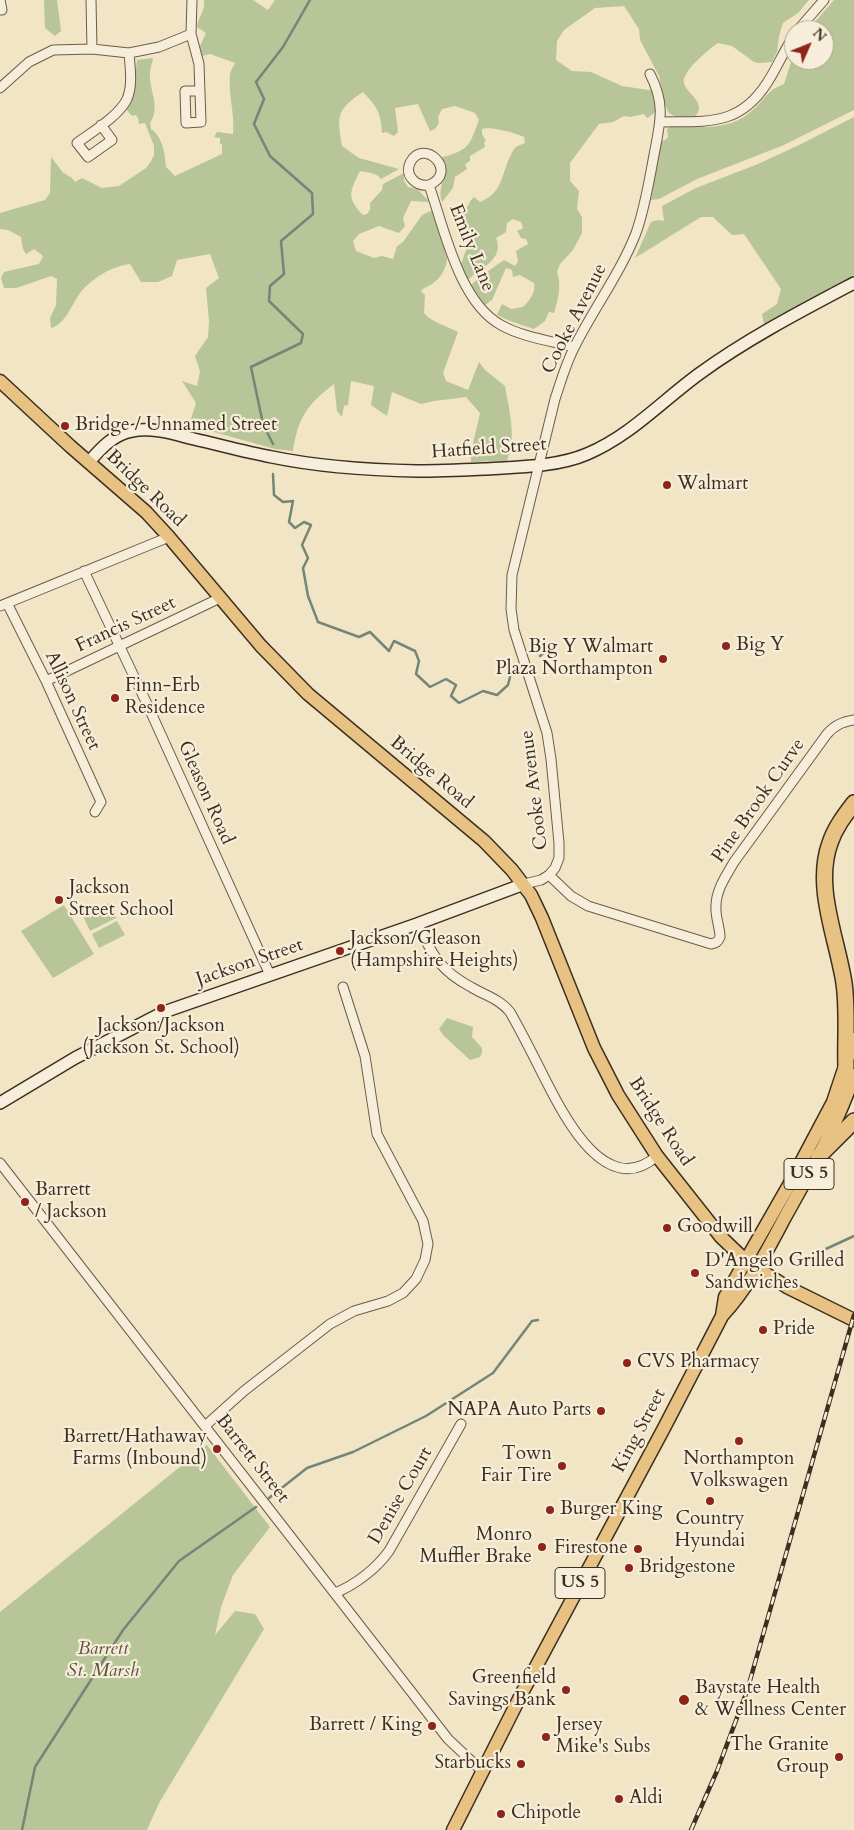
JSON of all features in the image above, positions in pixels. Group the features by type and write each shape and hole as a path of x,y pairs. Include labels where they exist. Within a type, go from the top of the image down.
{"highway":[{"path":"850,1071 844,984 826,897 824,874 830,841 854,804"},
{"path":"819,1156 854,1121"}],"main road":[{"name":"Bridge Road","path":"0,381 70,446 146,512 267,652 308,694 484,841 506,862 524,884 542,918 594,1048 618,1095 657,1156 721,1237 751,1265 787,1288 854,1320"},
{"name":"US 5","path":"751,1265 819,1156 836,1119 850,1071 854,1038"},
{"name":"US 5","path":"751,1265 850,1071"},
{"name":"King Street","path":"454,1830 539,1660 654,1448 722,1316 725,1297 751,1265"}],"street":[{"path":"0,0 2,10 0,10"},
{"path":"91,0 92,49"},
{"path":"192,0 191,34 199,64 200,91"},
{"path":"807,20 824,0"},
{"path":"1,85 29,62 53,50 92,49 129,53 168,44 191,34"},
{"path":"102,125 126,100 130,82 129,53"},
{"path":"660,122 720,120 745,107 767,83 784,53"},
{"name":"Cooke Avenue","path":"524,884 549,875 558,864 560,843 547,733 514,630 511,609 512,575 555,399 563,374 574,347 628,250 643,211 660,122 660,102 657,87 650,74"},
{"name":"Emily Lane","path":"429,185 464,282 476,304 484,313 501,326 513,331 574,347"},
{"name":"Hatfield Street","path":"89,462 116,437 130,431 142,430 162,431 271,457 318,466 420,471 540,465 585,455 604,446 632,428 700,373 744,344 854,283"},
{"path":"4,604 169,537"},
{"name":"Gleason Road","path":"84,571 270,975"},
{"name":"Francis Street","path":"46,681 220,598"},
{"name":"Allison Street","path":"4,604 46,681 101,802 95,812"},
{"name":"Pine Brook Curve","path":"549,875 571,896 588,906 711,944 719,941 716,905 722,884 734,862 827,734 842,722 854,720"},
{"name":"Jackson Street","path":"0,1103 75,1058 159,1014 417,924 524,884"},
{"path":"417,924 432,955 442,967 464,983 496,1000 510,1012 568,1123 597,1156 610,1164 632,1168 646,1164 657,1156"},
{"path":"205,1426 244,1391 330,1324 354,1311 388,1302 403,1293 416,1278 425,1260 428,1245 425,1228 420,1214 378,1134 365,1056 343,987"},
{"name":"Barrett Street","path":"0,1163 448,1740 482,1771"},
{"name":"Denise Court","path":"335,1593 344,1590 376,1566 389,1551 461,1424"}],"green space":[{"path":"44,0 57,0 61,31 55,36 45,28"},
{"path":"204,0 253,0 268,10 275,0 809,0 798,13 788,20 784,20 777,52 772,62 754,62 732,46 718,43 696,61 684,78 686,87 698,103 698,112 695,117 676,117 669,113 664,103 659,76 640,40 639,29 624,6 595,8 564,30 557,41 556,60 572,71 591,72 622,86 655,91 657,107 654,113 647,118 644,114 630,117 624,116 613,122 599,124 570,163 570,181 579,191 577,209 582,217 582,233 573,250 560,264 557,272 559,287 554,313 549,312 545,321 534,329 497,315 502,304 511,309 523,307 533,293 534,283 520,275 513,277 512,270 506,268 492,300 485,305 471,285 504,260 515,266 518,261 516,251 528,244 526,239 521,238 517,230 523,228 521,222 513,219 507,223 506,232 496,238 498,245 494,257 468,280 461,264 468,245 465,234 450,213 459,205 466,209 474,197 480,202 493,194 500,184 513,151 525,143 524,137 497,129 482,129 482,134 486,141 484,142 485,147 470,156 470,161 465,164 467,169 455,177 453,188 442,202 441,191 444,170 440,158 462,150 467,146 479,120 475,113 455,106 442,109 438,117 439,123 435,129 430,131 418,104 395,108 398,132 394,136 386,132 382,133 381,120 377,110 363,92 343,109 339,120 342,146 359,158 399,169 381,179 374,174 360,171 351,194 354,204 363,215 367,214 370,210 370,203 382,190 383,184 404,173 404,181 408,187 417,189 430,202 411,201 403,218 405,226 399,233 379,226 359,234 353,241 356,251 374,258 382,256 393,259 397,246 403,242 422,215 433,210 447,262 438,279 421,291 425,295 424,313 436,322 458,332 443,373 446,381 468,390 479,362 485,370 505,386 512,433 507,461 471,462 480,413 466,397 421,404 392,392 387,416 371,405 374,386 351,381 348,405 344,406 342,417 337,411 334,384 310,405 305,413 298,429 293,451 275,449 214,432 208,423 191,419 196,403 182,381 197,386 200,371 195,356 208,337 209,321 206,288 219,278 210,254 177,260 172,276 158,282 141,282 130,264 109,270 96,278 80,293 64,319 51,328 50,318 56,305 57,279 51,276 16,288 4,288 1,278 4,272 39,264 43,256 34,249 26,254 21,237 8,230 0,229 0,213 45,200 50,193 51,157 64,174 70,176 75,182 82,178 102,188 119,186 146,168 150,163 154,155 154,146 145,123 139,124 136,115 132,116 125,108 132,86 136,83 137,60 153,58 150,76 155,106 150,123 151,129 155,132 163,146 166,167 175,176 222,154 220,138 214,137 217,132 233,134 230,73 235,63 210,54 202,56 200,46 206,33 197,27 204,7"},
{"path":"834,0 854,0 854,110 784,145 697,179 659,199 651,200 661,141 668,137 667,129 671,126 711,127 731,123 748,114 775,88 784,84 789,70 834,70 834,20 817,20"},
{"path":"854,117 854,275 764,324 762,314 777,304 781,289 744,234 732,235 713,217 701,217 635,258 651,222 664,221 662,206 696,188 758,164 799,145"},
{"path":"109,903 116,918 90,931 83,916"},
{"path":"64,905 94,954 53,978 21,931"},
{"path":"117,921 125,935 99,948 92,934"},
{"path":"447,1018 473,1027 472,1037 482,1048 480,1057 470,1060 444,1036 439,1029"},
{"name":"Barrett St. Marsh","path":"207,1445 270,1527 233,1575 221,1607 215,1635 235,1611 255,1614 264,1629 159,1803 147,1830 0,1830 0,1612"}],"waterway":[{"path":"273,444 263,424 251,367 301,343 303,334 269,301 270,286 284,274 281,241 313,214 312,193 270,156 254,124 264,99 256,82 283,47 310,0"},
{"path":"273,474 274,495 283,502 293,501 289,522 295,528 304,522 311,525 302,545 308,558 303,568 308,596 318,622 359,637 370,632 389,651 394,641 415,651 419,661 416,674 430,687 446,679 456,685 451,696 459,703 483,691 497,695 508,685 512,669"},
{"path":"540,656 553,645"},
{"path":"815,1254 854,1236"},
{"path":"269,1498 307,1468 353,1452 426,1416 493,1373 532,1321 538,1320"},
{"path":"22,1830 35,1767 123,1630 179,1561 256,1507"}],"railway":[{"path":"691,1830 717,1771 747,1691 854,1315"}],"place":[{"name":"Bridge / Unnamed Street","path":"65,426"},
{"name":"Walmart","path":"667,485"},
{"name":"Big Y","path":"726,646"},
{"name":"Big Y Walmart Plaza Northampton","path":"663,659"},
{"name":"Finn-Erb Residence","path":"115,698"},
{"name":"Jackson Street School","path":"59,900"},
{"name":"Jackson/Gleason (Hampshire Heights)","path":"340,951"},
{"name":"Jackson/Jackson (Jackson St. School)","path":"161,1008"},
{"name":"Barrett / Jackson","path":"25,1202"},
{"name":"Goodwill","path":"667,1228"},
{"name":"D'Angelo Grilled Sandwiches","path":"695,1273"},
{"name":"Pride","path":"763,1330"},
{"name":"CVS Pharmacy","path":"627,1363"},
{"name":"NAPA Auto Parts","path":"601,1411"},
{"name":"Northampton Volkswagen","path":"739,1441"},
{"name":"Barrett/Hathaway Farms (Inbound)","path":"217,1449"},
{"name":"Town Fair Tire","path":"562,1466"},
{"name":"Country Hyundai","path":"710,1501"},
{"name":"Burger King","path":"550,1510"},
{"name":"Monro Muffler Brake","path":"542,1547"},
{"name":"Firestone","path":"638,1549"},
{"name":"Bridgestone","path":"629,1568"},
{"name":"Greenfield Savings Bank","path":"566,1690"},
{"name":"Baystate Health & Wellness Center","path":"684,1700"},
{"name":"Barrett / King","path":"432,1726"},
{"name":"Jersey Mike's Subs","path":"546,1737"},
{"name":"The Granite Group","path":"839,1757"},
{"name":"Starbucks","path":"521,1764"},
{"name":"Aldi","path":"619,1799"},
{"name":"Chipotle","path":"501,1814"}]}
